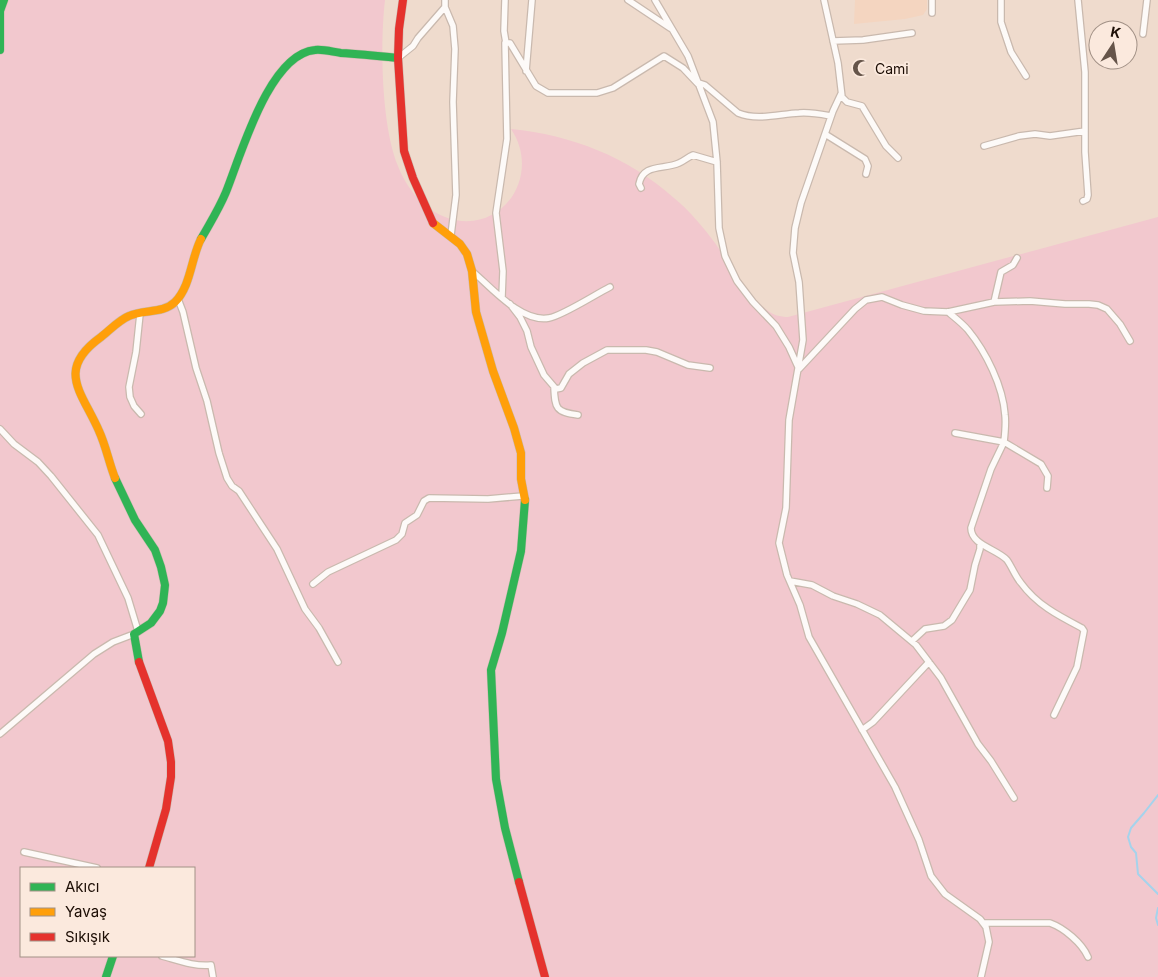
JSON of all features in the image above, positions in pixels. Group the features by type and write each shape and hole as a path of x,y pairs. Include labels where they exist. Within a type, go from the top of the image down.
{"street":[{"path":"0,50 0,11 4,0"},
{"path":"404,0 399,29 398,58 404,151 413,178 434,224 460,244 467,254 472,271 476,312 493,371 521,453 521,479 524,496 521,551 502,633 491,670 492,708 496,780 505,828 544,977"},
{"path":"445,0 445,7 453,26 455,50 453,102 456,195 450,235"},
{"path":"502,297 503,271 496,213 507,139 505,0"},
{"path":"526,71 532,0"},
{"path":"628,0 672,30"},
{"path":"655,0 688,56 713,122 720,228 726,256 737,281 753,302 776,326 799,369"},
{"path":"824,0 838,63 841,94 831,116 801,203 795,228 793,253 799,282 803,340 789,420 786,508 779,543 809,637 895,787 919,840 931,876 945,894 983,923 989,942 981,977"},
{"path":"932,0 932,13"},
{"path":"1001,0 1001,22 1011,52 1026,76"},
{"path":"1078,0 1085,72 1085,152 1088,194 1087,199 1084,201"},
{"path":"1143,34 1147,0"},
{"path":"0,734 94,654 113,642 136,633 150,623 162,608 165,598 162,565 155,549 135,520 107,456 102,438 81,398 76,372 80,356 89,345 130,315 164,310 172,306 178,299 199,244 217,212 261,105 275,81 292,59 303,53 315,50 398,58 413,46 445,7"},
{"path":"833,40 863,40 912,33"},
{"path":"506,43 510,43 536,86 548,93 597,93 613,88 664,56 683,68 699,84 705,85 738,113 752,117 799,113 831,116"},
{"path":"841,94 847,102 862,106 886,146 898,158"},
{"path":"984,146 1018,136 1035,134 1050,136 1085,131"},
{"path":"825,134 865,159 868,166 866,174"},
{"path":"641,188 639,184 641,177 650,169 678,164 693,155 717,162"},
{"path":"994,302 1001,272 1013,265 1018,258"},
{"path":"472,271 510,304 527,314 542,318 549,318 610,287"},
{"path":"799,369 855,308 866,300 882,297 924,311 948,312 994,302 1030,301 1098,305 1107,309 1120,324 1130,341"},
{"path":"178,299 227,478 232,486 239,491 277,549 305,609 319,628 338,662"},
{"path":"510,304 520,317 527,331 537,362 544,375 554,387 554,399 559,410 562,413 578,415"},
{"path":"948,312 967,329 983,352 1001,395 1005,415 1004,442 991,468 971,528 972,534 980,543 999,553 1007,560 1020,582 1044,607 1060,618 1082,628 1084,631 1077,667 1054,715"},
{"path":"140,314 136,352 129,387 130,397 134,406 141,414"},
{"path":"554,387 559,388 569,374 583,363 607,350 646,350 657,352 688,365 710,368"},
{"path":"0,429 14,444 38,462 51,476 98,535 128,598 136,633 136,651 170,748 172,769 164,821 149,867"},
{"path":"955,433 1004,442 1041,464 1048,476 1047,488"},
{"path":"313,584 328,572 396,540 402,534 406,523 417,514 424,501 429,498 488,499 524,496"},
{"path":"912,641 925,629 944,626 952,620 970,590 980,543"},
{"path":"790,581 812,585 833,596 857,604 880,615 912,641 941,678 978,744 1004,780 1014,798"},
{"path":"862,730 873,722 929,662"},
{"path":"24,852 92,867"},
{"path":"983,923 1050,923 1056,925 1082,946 1088,957"},
{"path":"106,977 112,957"},
{"path":"166,957 188,963 205,966 211,965 213,977"}],"shaded area":[{"path":"0,0 385,0 383,18 383,84 392,149 406,182 416,196 430,209 445,217 465,221 483,219 498,211 511,198 519,183 522,166 520,147 511,129 534,132 577,143 598,150 638,171 680,203 696,219 739,279 760,304 769,312 779,316 788,317 1158,217 1158,977 0,977"},
{"path":"855,0 927,0 927,9 923,15 905,19 854,24"}],"waterway":[{"path":"1158,795 1131,828 1128,837 1131,847 1136,853 1138,874 1158,894"},
{"path":"1158,908 1156,918 1158,925"}],"traffic: fast":[{"path":"0,50 0,11 4,0"},
{"path":"201,239 223,198 259,109 284,69 299,56 315,50 398,58"},
{"path":"115,478 135,520 155,550 165,585 160,611 151,623 134,634 139,662"},
{"path":"519,882 505,828 496,779 491,670 502,633 521,551 525,500"},
{"path":"106,977 113,957"}],"traffic: slow":[{"path":"433,223 460,244 467,254 472,271 476,312 493,371 521,453 521,479 525,500"},
{"path":"115,478 101,437 76,382 79,360 87,349 125,318 135,314 159,310 175,302 188,280 201,239"}],"traffic: jam":[{"path":"403,0 398,58 404,151 413,178 433,223"},
{"path":"139,662 168,741 171,762 171,777 166,809 149,867"},
{"path":"519,882 545,977"}],"place":[{"name":"Cami","path":"861,68"}]}
